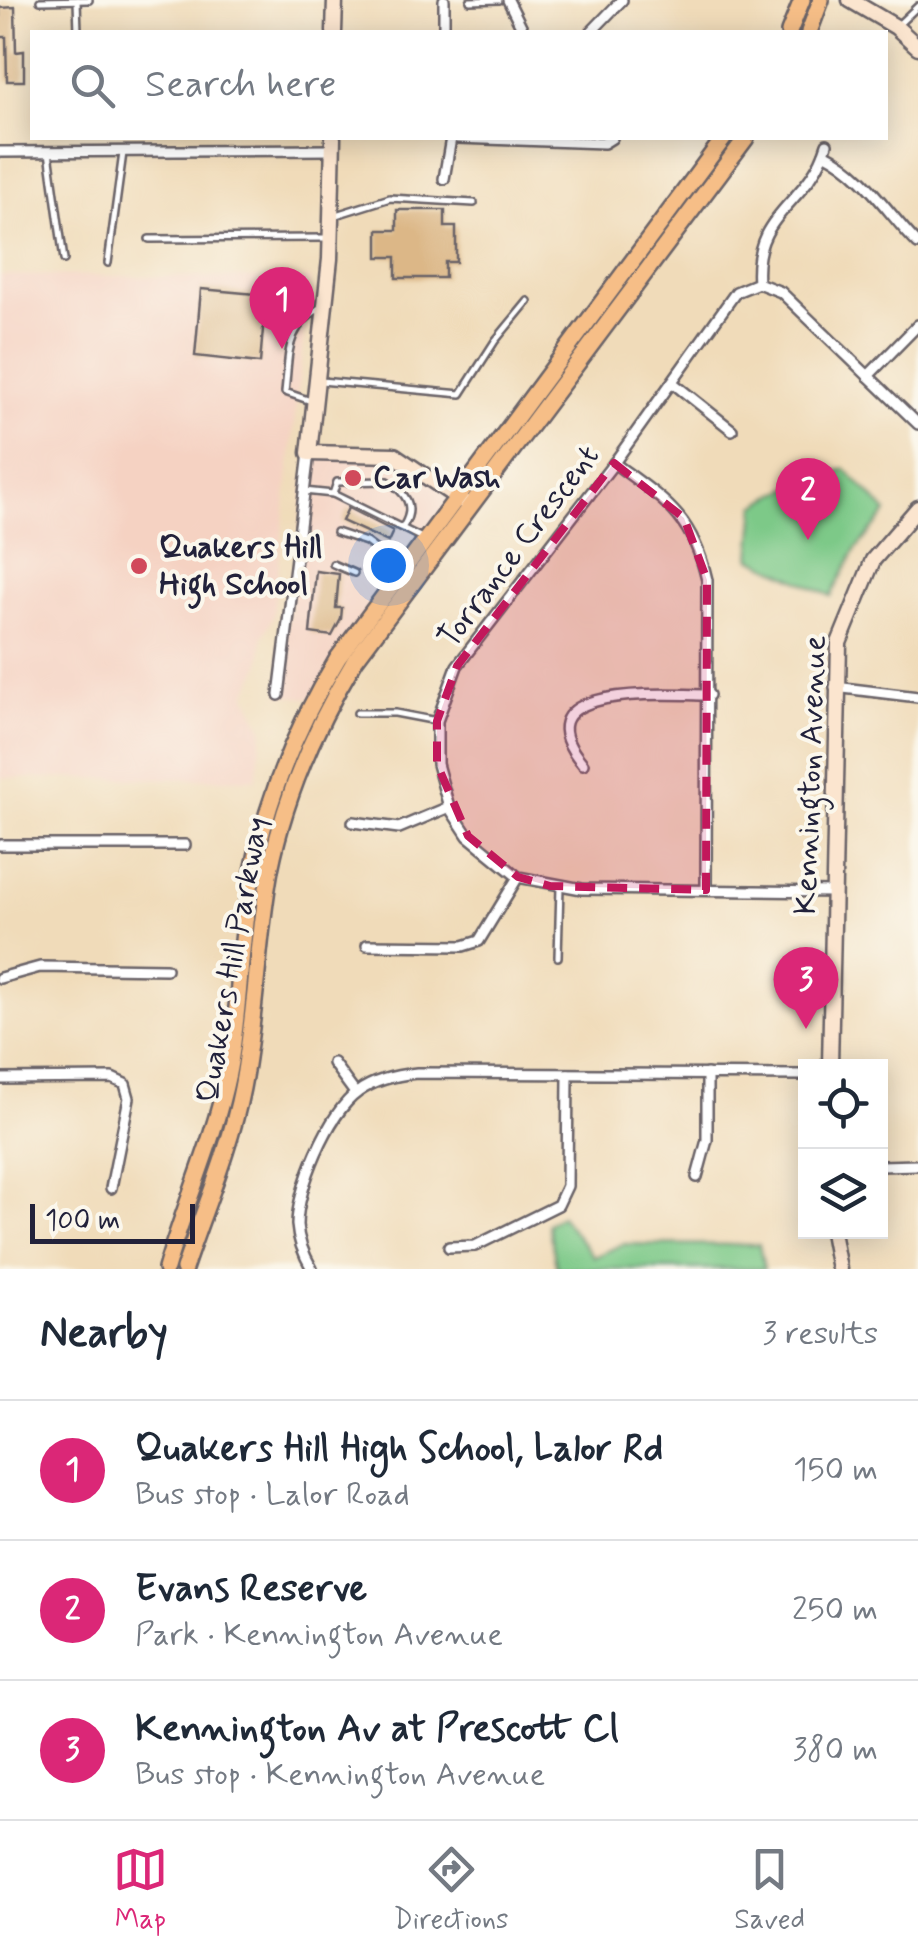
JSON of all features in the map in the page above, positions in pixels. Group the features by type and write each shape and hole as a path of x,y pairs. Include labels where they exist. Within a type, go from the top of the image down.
{"main road":[{"path":"790,30 802,0"},
{"path":"810,30 821,0"},
{"name":"Quakers Hill Parkway","path":"166,1269 220,1106 254,868 279,772 329,672 723,140"},
{"name":"Quakers Hill Parkway","path":"184,1269 241,1092 271,868 309,746 355,660 745,140"}],"street":[{"path":"334,0 334,30"},
{"path":"444,0 444,30"},
{"path":"508,0 523,30"},
{"path":"593,30 622,0"},
{"path":"850,0 896,26 918,48"},
{"path":"444,178 454,140"},
{"path":"514,140 609,140"},
{"path":"0,152 333,144 333,216 326,304 279,694"},
{"path":"918,244 895,222 864,180 826,149 819,168 758,246 758,283 781,292 918,424"},
{"name":"Torrance Crescent","path":"758,283 732,295 614,463 458,666 438,721 437,764 449,807 468,836 518,878 560,887 833,892"},
{"path":"868,376 918,326"},
{"path":"673,382 732,430"},
{"path":"309,453 394,455 471,508"},
{"path":"614,463 675,509 697,541 709,598 706,890"},
{"name":"Kennington Avenue","path":"830,1059 835,687 839,643 853,600 874,560 918,508"},
{"path":"835,687 918,697"},
{"path":"583,764 569,745 568,730 574,714 587,702 612,695 708,695"},
{"path":"353,822 399,828 449,807"},
{"path":"0,845 185,845"},
{"path":"367,945 474,944 486,936 518,878"},
{"path":"0,978 40,967 166,969"},
{"path":"333,1063 355,1093"},
{"path":"312,1269 298,1232 300,1204 326,1132 355,1093 404,1074 798,1075"},
{"path":"449,1247 475,1246 549,1213 562,1200 567,1186 568,1074"},
{"path":"697,1177 707,1140 707,1074"},
{"path":"0,1079 112,1078 125,1084 129,1098 112,1188"},
{"path":"888,1166 918,1164"},
{"path":"833,1239 839,1269"}],"lane":[{"path":"77,0 78,30"},
{"path":"40,1 88,0"},
{"path":"470,2 499,0"},
{"path":"896,26 918,6"},
{"path":"95,140 95,152"},
{"path":"208,140 208,150"},
{"path":"49,152 64,260"},
{"path":"108,263 123,152"},
{"path":"333,216 400,197 474,203"},
{"path":"149,239 332,238"},
{"path":"316,381 461,394 495,341 528,301"},
{"path":"314,402 285,392 292,334 302,318 326,304"},
{"path":"333,494 337,482 345,479 388,481 409,502 410,512 404,526"},
{"path":"304,492 333,494 425,539"},
{"path":"336,532 366,542 403,570"},
{"path":"333,564 354,573"},
{"path":"357,713 395,713 438,721"},
{"path":"558,958 560,887"}],"highlighted area":[{"path":"614,463 684,518 707,580 706,890 550,886 518,877 468,836 437,764 437,721 457,666"}],"shaded area":[{"name":"Quakers Hill High School","path":"0,275 310,278 273,617 263,636 260,666 246,694 263,729 256,779 0,778"},
{"path":"308,453 394,455 456,496 313,699 279,695"}],"green space":[{"path":"845,469 887,512 856,549 831,596 751,558 756,506 777,493"},
{"path":"561,1216 594,1257 623,1244 759,1245 764,1269 557,1269 548,1224"}],"building":[{"path":"15,7 16,52 24,51 24,81 7,81 6,37 0,37 0,8"},
{"path":"397,210 445,210 445,227 456,227 456,262 445,262 445,278 396,278 396,257 378,257 378,230 397,230"},
{"path":"201,289 266,295 260,363 195,356"},
{"path":"348,508 393,531 388,542 342,521"},
{"path":"316,571 339,574 336,608 342,608 341,619 332,636 310,633"}],"place":[{"name":"Quakers Hill High School, Lalor Rd","path":"282,349"},
{"name":"Car Wash","path":"353,478"},
{"name":"Evans Reserve","path":"808,540"},
{"name":"Quakers Hill High School","path":"139,566"},
{"name":"Kennington Av at Prescott Cl","path":"806,1029"}]}
